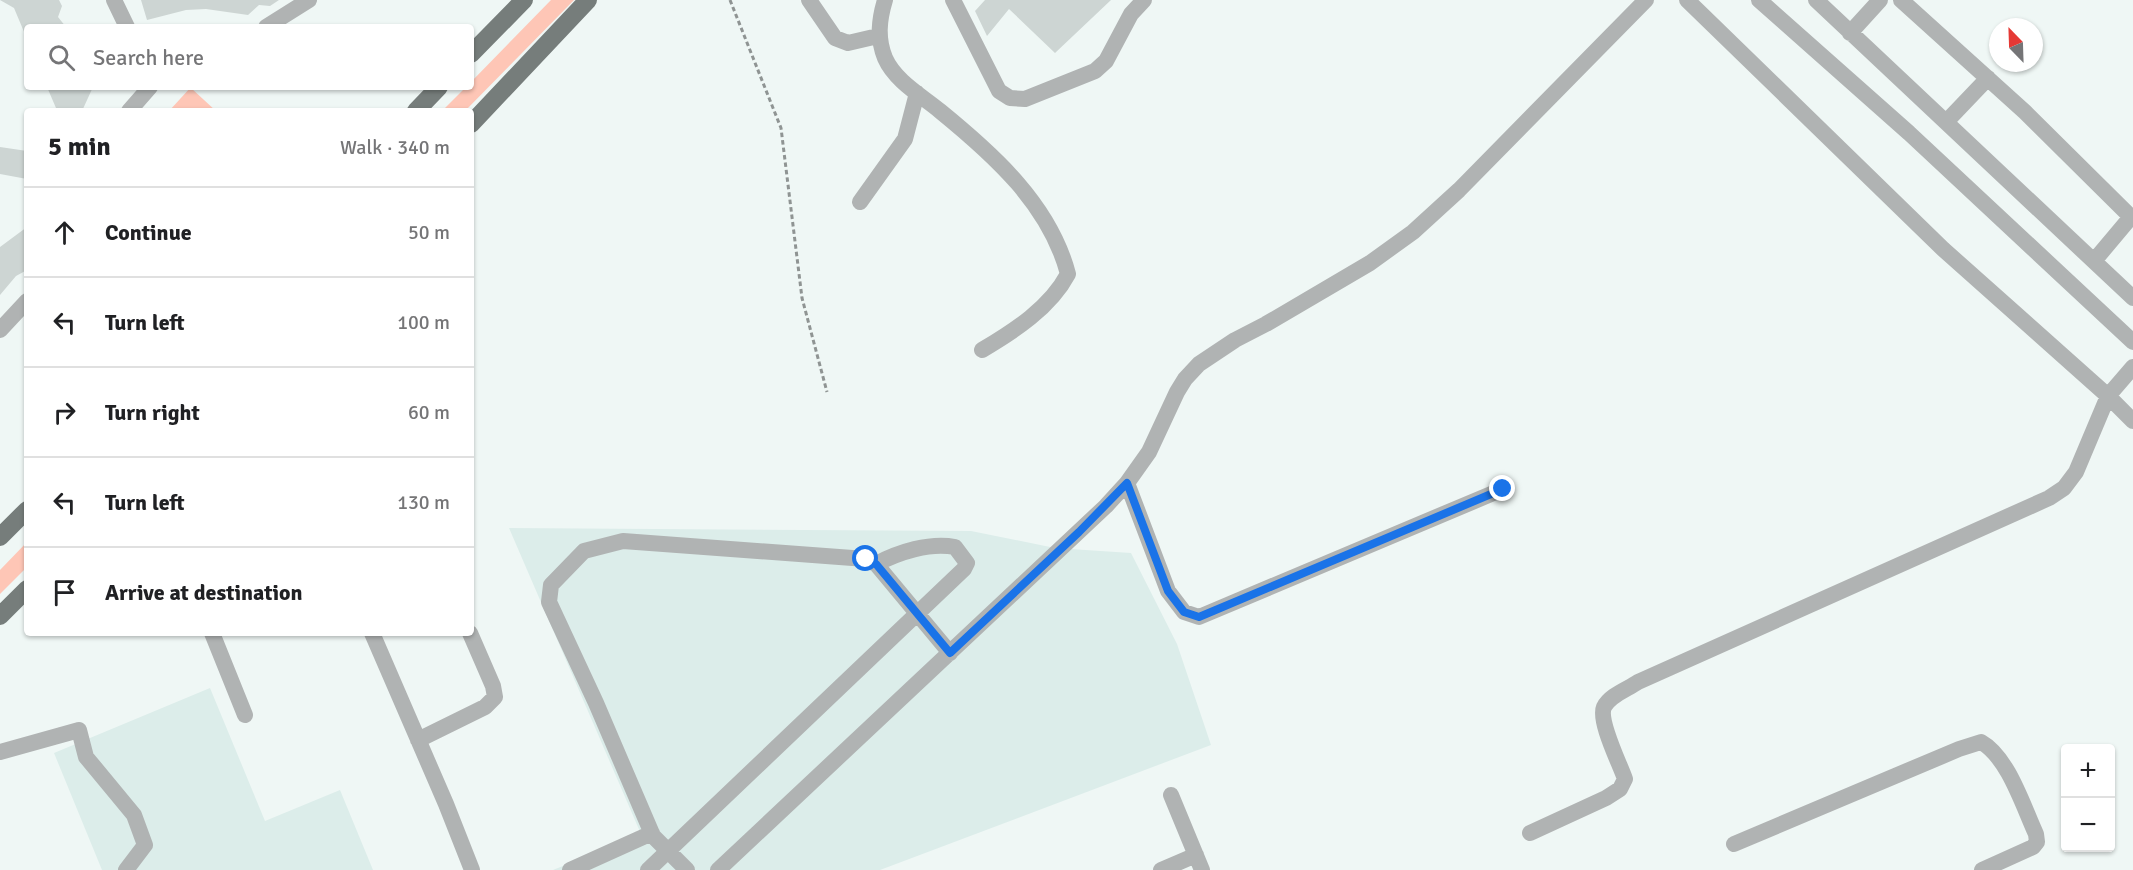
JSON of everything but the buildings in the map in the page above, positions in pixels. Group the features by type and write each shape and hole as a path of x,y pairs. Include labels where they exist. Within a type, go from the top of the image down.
{"main road":[{"path":"474,51 524,0"},
{"path":"474,121 588,0"},
{"path":"419,108 436,90"},
{"path":"0,537 24,513"},
{"path":"0,616 24,592"}],"street":[{"path":"114,0 126,24"},
{"path":"271,24 309,0"},
{"path":"809,0 835,38 848,43 879,36"},
{"path":"885,0 879,36 885,59 897,76 974,138 1034,202 1048,225 1068,274 1060,288 1029,318 982,350"},
{"path":"953,0 999,91 1010,98 1024,99 1095,71 1106,61 1131,14 1143,0"},
{"path":"718,870 1079,532 1127,483 1149,452 1185,378 1199,364 1235,340 1370,262 1413,232 1458,190 1646,0"},
{"path":"1687,0 1943,249 2133,421"},
{"path":"1759,0 1909,133 2133,342"},
{"path":"1816,0 2133,298"},
{"path":"1851,33 1880,0"},
{"path":"1901,0 2025,112 2132,218 2094,261"},
{"path":"1946,122 1988,78"},
{"path":"132,108 147,90"},
{"path":"860,202 905,139 917,93"},
{"path":"0,330 24,303"},
{"path":"1530,833 1606,798 1620,789 1625,779 1604,722 1604,708 1612,698 1649,677 2049,498 2064,488 2076,472 2108,396 2133,367"},
{"path":"1127,483 1168,591 1184,612 1199,617 1503,489"},
{"path":"687,870 652,833 549,602 551,585 584,551 623,541 866,559 876,564 950,653"},
{"path":"648,870 919,614 964,569 967,563 955,547 943,545 889,557 876,564"},
{"path":"213,636 245,715"},
{"path":"373,636 472,870"},
{"path":"418,740 485,706 495,697 494,686 471,636"},
{"path":"0,752 78,730 86,757 134,815 145,845 126,870"},
{"path":"1734,844 1959,749 1981,742 2002,759 2036,834 2037,842 2033,847 1982,870"},
{"path":"1161,870 1199,862 1171,795"},
{"path":"570,870 652,833"}],"path":[{"path":"730,0 781,128 802,298 827,392"}],"shaded area":[{"path":"551,0 574,0 468,108 445,108 463,90 474,90 474,79"},
{"path":"188,90 193,90 213,108 172,108"},
{"path":"509,528 971,531 1055,548 1131,553 1177,644 1211,745 880,870 553,870 641,834"},
{"path":"24,545 24,570 0,594 0,570"},
{"path":"210,688 265,821 340,790 373,870 102,870 54,753"}],"route":[{"path":"866,559 876,564 950,653 1079,532 1127,483 1168,591 1184,612 1199,617 1503,489"}]}
